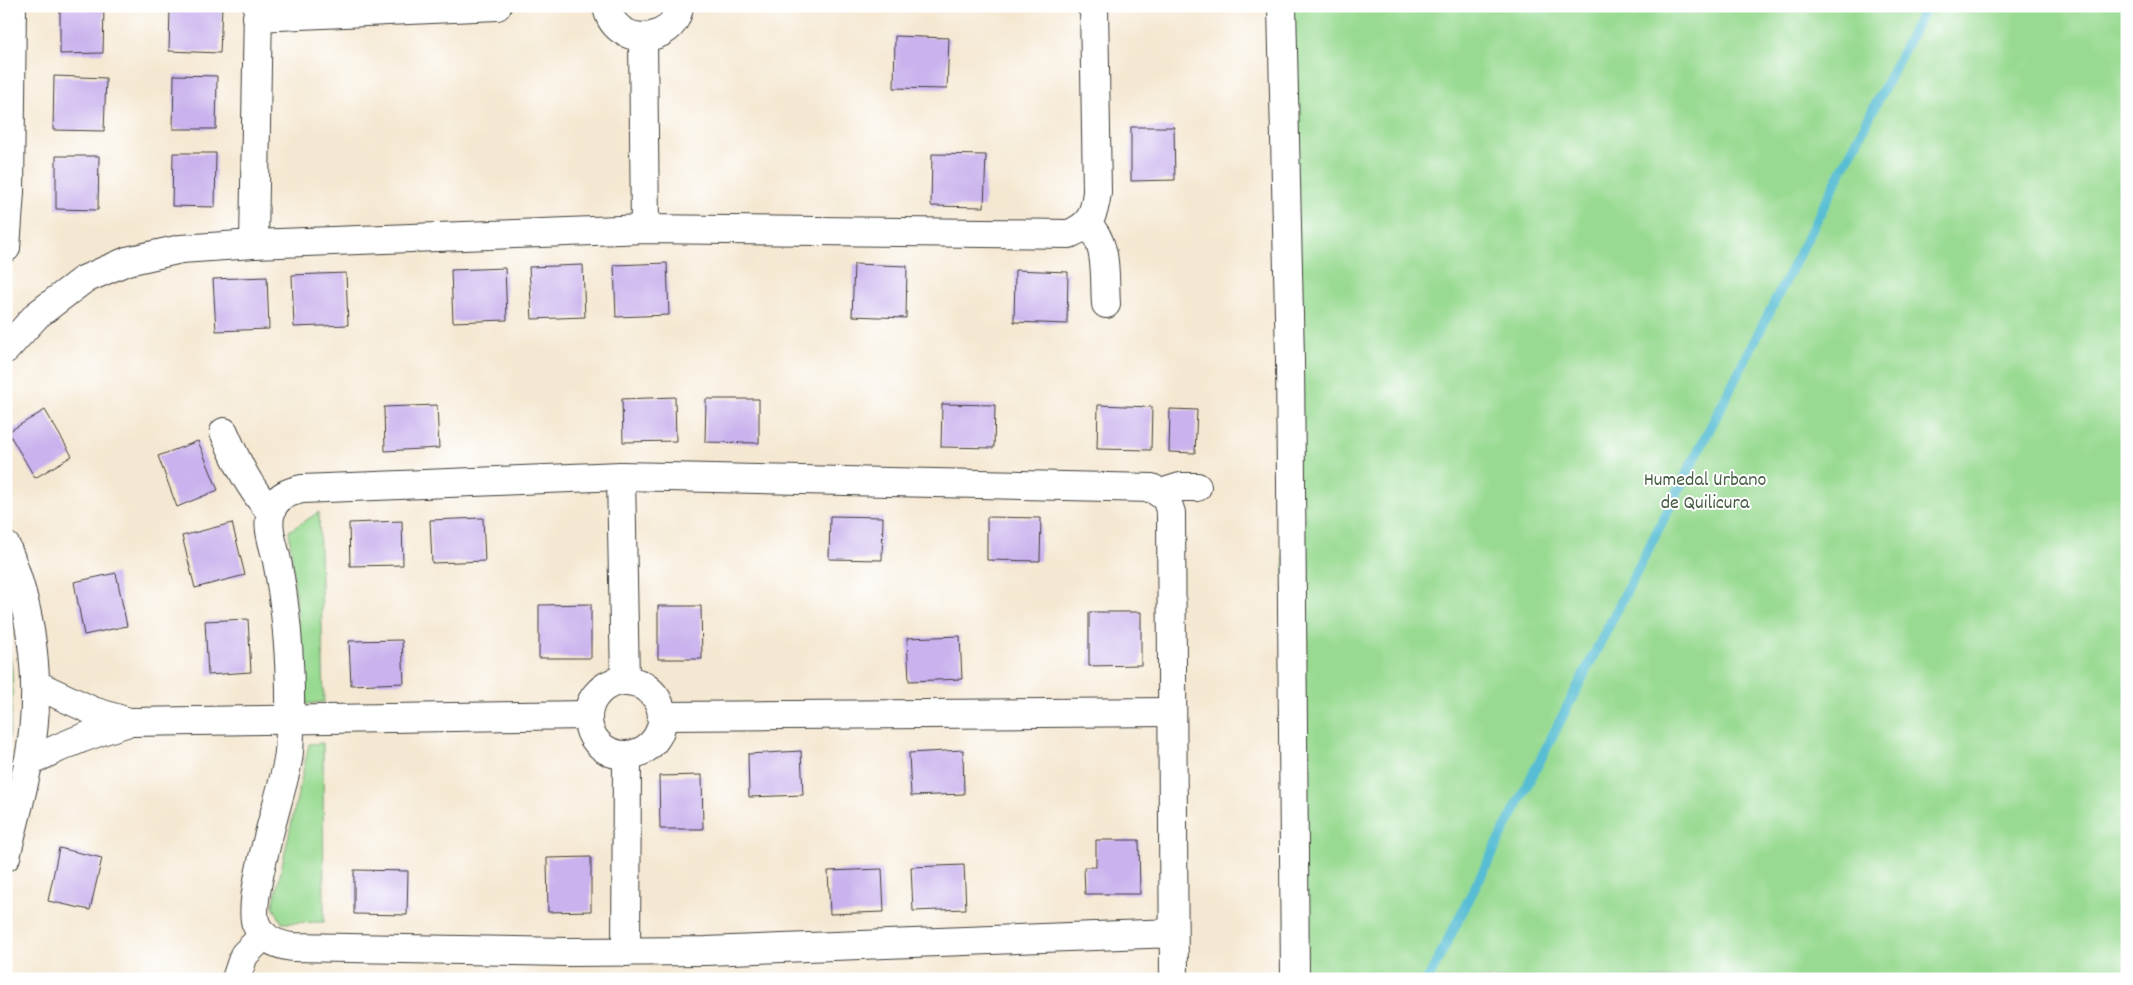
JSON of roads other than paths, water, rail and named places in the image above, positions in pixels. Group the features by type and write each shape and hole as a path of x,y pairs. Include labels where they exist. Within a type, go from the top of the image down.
{"street":[{"path":"6,248 10,192 12,6"},
{"path":"254,244 257,12 497,6"},
{"path":"607,6 611,20 617,27 634,37 643,38 653,37 670,27 679,6"},
{"path":"6,348 37,315 83,280 107,268 142,256 180,248 645,229 1069,234 1087,224 1095,205 1097,192 1094,6 1091,6"},
{"path":"1282,6 1290,359 1295,979"},
{"path":"643,38 645,229"},
{"path":"1087,224 1095,232 1102,245 1106,304"},
{"path":"224,432 246,481 271,512"},
{"path":"621,476 625,681"},
{"path":"1173,933 706,951 626,952 292,947 277,943 264,935 256,924 253,913 254,900 290,750 288,633 285,600 270,532 271,512 282,495 302,489 621,476 1152,488 1161,493 1170,505 1171,513 1174,979"},
{"path":"1161,493 1180,487 1198,487"},
{"path":"6,546 23,594 32,632 35,684 34,721 28,763 6,857"},
{"path":"625,681 634,682 650,691 660,707 662,716 662,726 652,744 645,750 627,756 616,755 598,744 592,736 588,715 590,704 604,688 614,682 625,681"},
{"path":"35,684 93,711 129,722"},
{"path":"662,716 1172,712"},
{"path":"28,763 71,741 129,722 588,715"},
{"path":"626,952 627,756"},
{"path":"236,979 244,955 264,935"}],"waterway":[{"path":"1428,979 1926,6"}],"park label":[{"name":"Humedal Urbano de Quilicura","path":"1705,492"}]}
